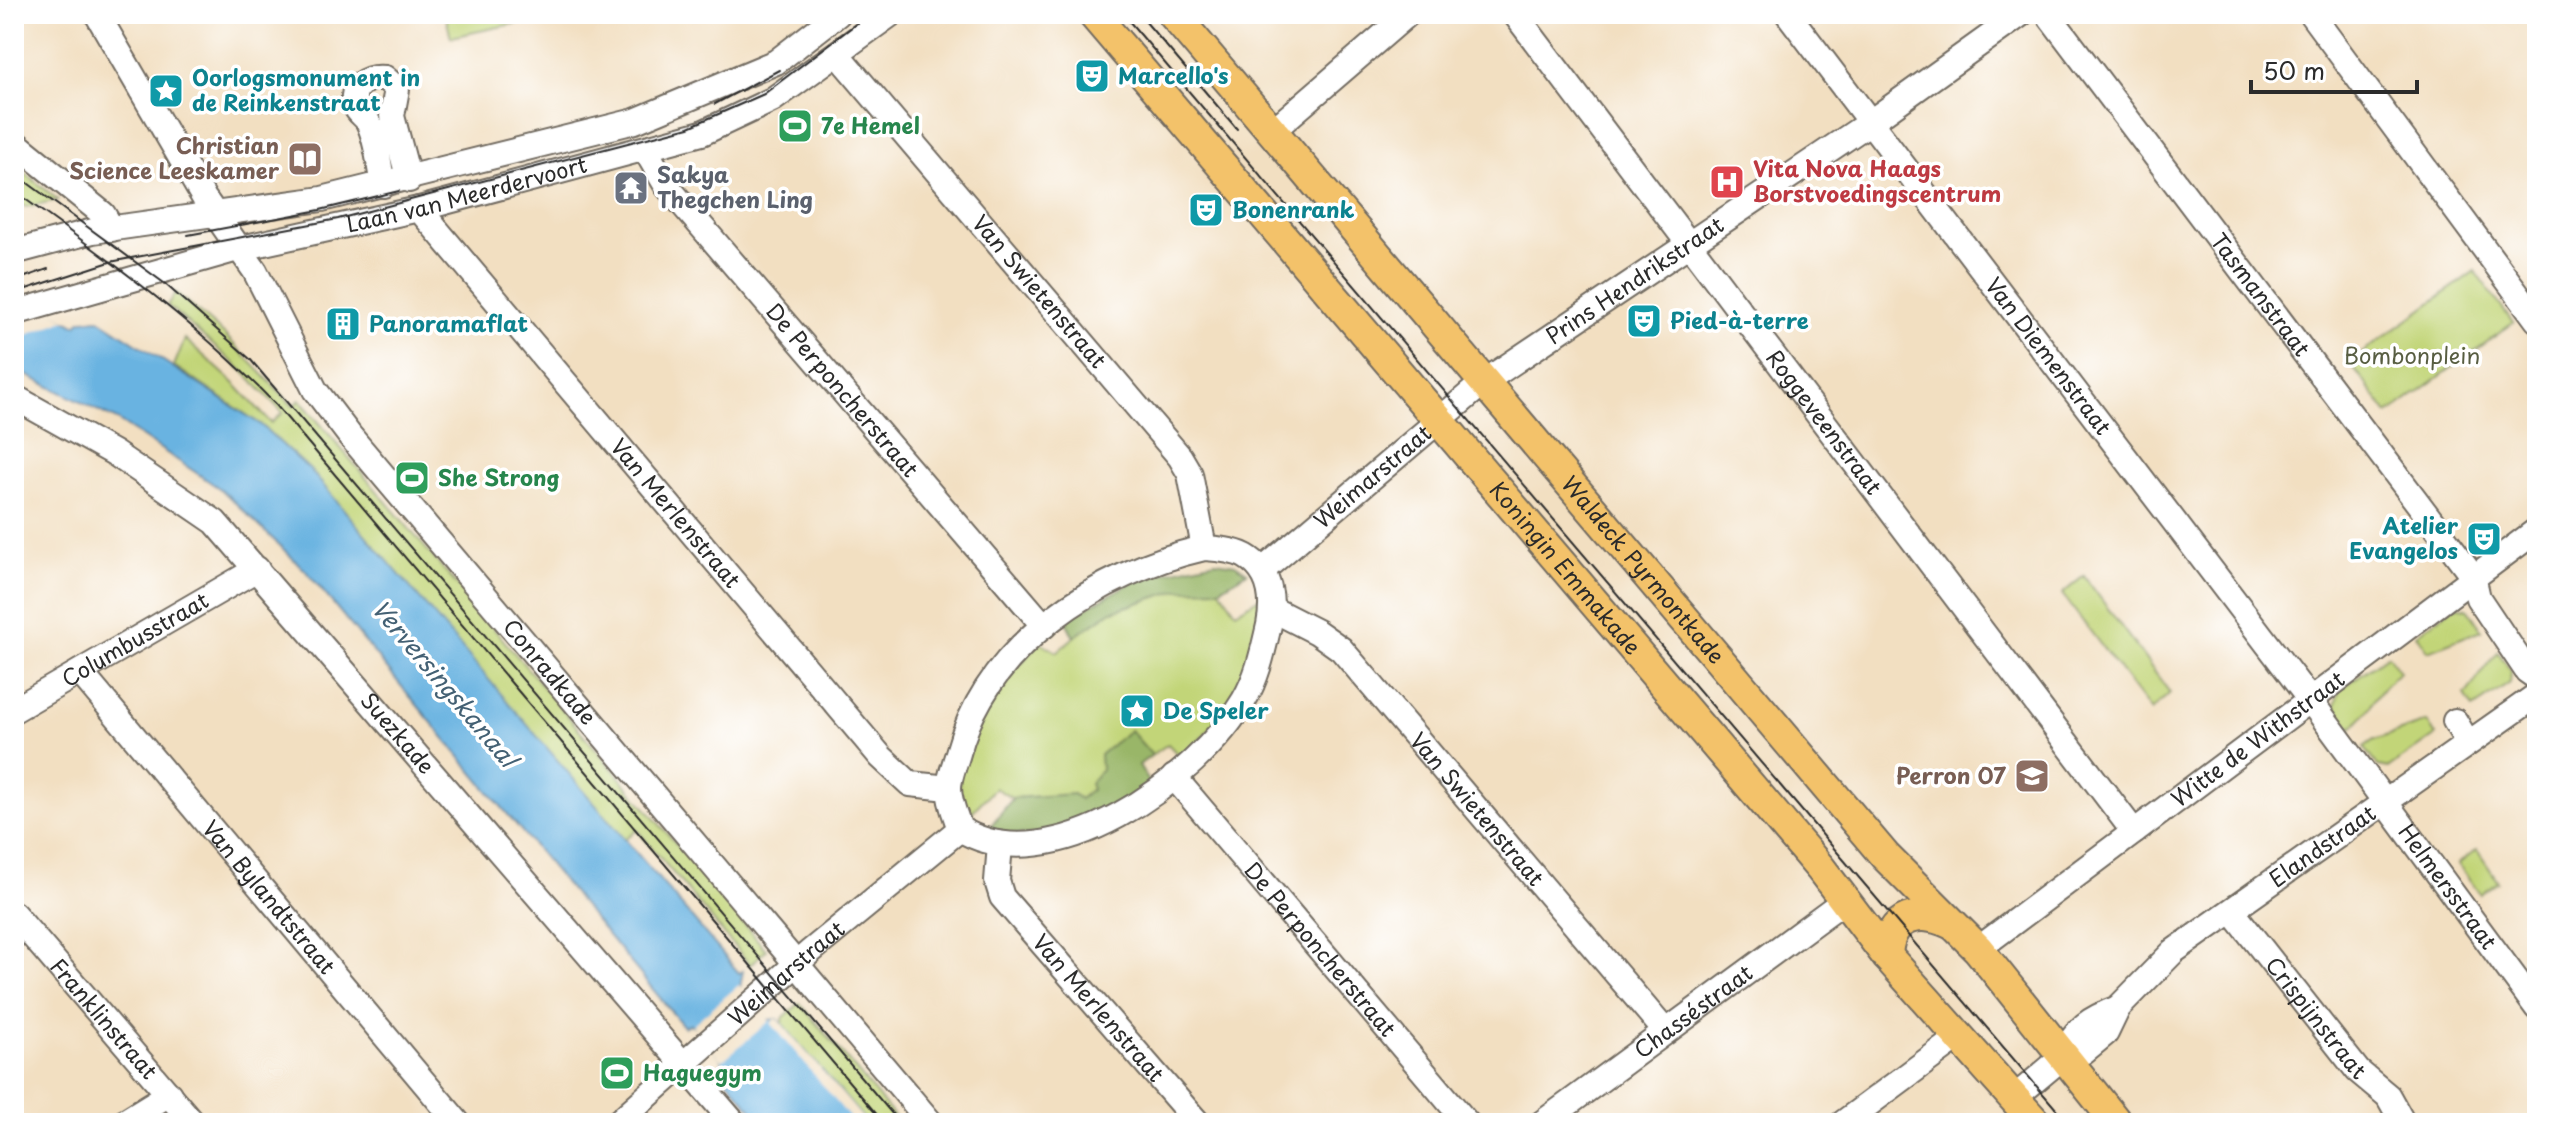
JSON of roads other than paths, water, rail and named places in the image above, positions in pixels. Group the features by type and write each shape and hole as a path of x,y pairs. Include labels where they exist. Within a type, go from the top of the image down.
{"main road":[{"name":"Koningin Emmakade","path":"1093,14 1845,900 1887,956 2036,1123"},
{"name":"Waldeck Pyrmontkade","path":"1173,14 1885,856 1978,949 2117,1123"},
{"path":"1887,956 1893,929 1907,917 1923,914 1957,926"}],"street":[{"name":"Conradkade","path":"97,14 211,206 241,248 315,390 350,436 931,1123"},
{"name":"Laan van Meerdervoort","path":"14,252 75,234 112,229 211,206 322,199 409,180 635,121 776,62 838,14"},
{"name":"Laan van Meerdervoort","path":"14,313 241,248 419,209 646,151 742,116 794,86 891,14"},
{"path":"1271,132 1408,14"},
{"name":"Roggeveenstraat","path":"1515,14 2134,832"},
{"name":"Van Diemenstraat","path":"1788,14 2310,700 2350,741"},
{"name":"Prins Hendrikstraat","path":"1484,382 1690,246 2021,14"},
{"name":"Tasmanstraat","path":"2048,14 2473,576 2478,598 2495,637 2537,678"},
{"path":"2311,14 2537,320"},
{"name":"Van Swietenstraat","path":"837,54 1180,457 1190,474 1204,548"},
{"name":"Laan van Meerdervoort","path":"383,185 367,120 355,106 353,94 359,84 369,78 385,78 397,89 398,101 392,116 409,180"},
{"path":"14,142 103,214 112,229"},
{"name":"De Perponcherstraat","path":"646,151 666,185 1044,626"},
{"name":"Van Merlenstraat","path":"419,209 881,757 910,784 949,788"},
{"name":"Weimarstraat","path":"1263,570 1484,382"},
{"name":"Suezkade","path":"14,397 114,453 215,522 734,1123"},
{"name":"Witte de Withstraat","path":"1978,949 2310,700 2399,639 2473,576 2537,530"},
{"path":"1204,548 1231,551 1247,557 1263,570 1272,609 1261,661 1243,701 1210,741 1174,777 1130,809 1084,832 1039,846 1000,845 977,840 960,829 949,788 966,724 990,683 1044,626 1125,573 1167,557 1204,548"},
{"name":"Columbusstraat","path":"14,710 257,569"},
{"name":"Van Swietenstraat","path":"1272,609 1317,632 1341,649 1665,1031"},
{"name":"Van Bylandtstraat","path":"80,672 458,1123"},
{"name":"Elandstraat","path":"2014,1098 2064,1056 2083,1052 2106,1033 2118,1008 2174,951 2537,695"},
{"path":"2455,721 2468,743"},
{"name":"Helmersstraat","path":"2350,741 2386,802 2537,1008"},
{"name":"De Perponcherstraat","path":"1174,777 1467,1123"},
{"name":"Weimarstraat","path":"617,1123 796,965 960,829"},
{"name":"Van Merlenstraat","path":"1000,845 997,881 1002,897 1198,1123"},
{"name":"Chasséstraat","path":"1542,1123 1845,900"},
{"name":"Crispijnstraat","path":"2232,911 2358,1071 2388,1096 2403,1123"},
{"name":"Franklinstraat","path":"14,914 193,1123"},
{"path":"1843,1123 1959,1037"},
{"path":"122,1123 169,1094"}],"water":[{"name":"Verversingskanaal","path":"14,296 76,325 82,320 99,319 260,424 311,471 739,973 743,971 740,988 767,1020 778,1019 867,1123 763,1123 719,1070 723,1063 720,1057 695,1027 690,1024 684,1027 306,571 222,490 117,420 14,369"}],"tram line":[{"path":"14,293 110,262 338,219 689,127 764,94 869,14"},
{"path":"1123,14 2068,1123"},
{"path":"1139,14 1237,129"},
{"path":"715,104 779,70"},
{"path":"14,173 164,283 250,359 900,1123"},
{"path":"14,191 183,319 276,405 884,1123"},
{"path":"188,235 320,210 399,191"},
{"path":"14,281 48,269"}],"place":[{"name":"Marcello's","path":"1092,76"},
{"name":"Oorlogsmonument in de Reinkenstraat","path":"166,91"},
{"name":"7e Hemel","path":"795,126"},
{"name":"Christian Science Leeskamer","path":"305,159"},
{"name":"Vita Nova Haags Borstvoedingscentrum","path":"1727,182"},
{"name":"Sakya Thegchen Ling","path":"631,188"},
{"name":"Bonenrank","path":"1206,210"},
{"name":"Pied-à-terre","path":"1644,321"},
{"name":"Panoramaflat","path":"343,324"},
{"name":"She Strong","path":"412,478"},
{"name":"Atelier Evangelos","path":"2484,539"},
{"name":"De Speler","path":"1137,711"},
{"name":"Perron 07","path":"2032,776"},
{"name":"Haguegym","path":"617,1073"}],"park label":[{"name":"Bombonplein","path":"2412,356"}]}
